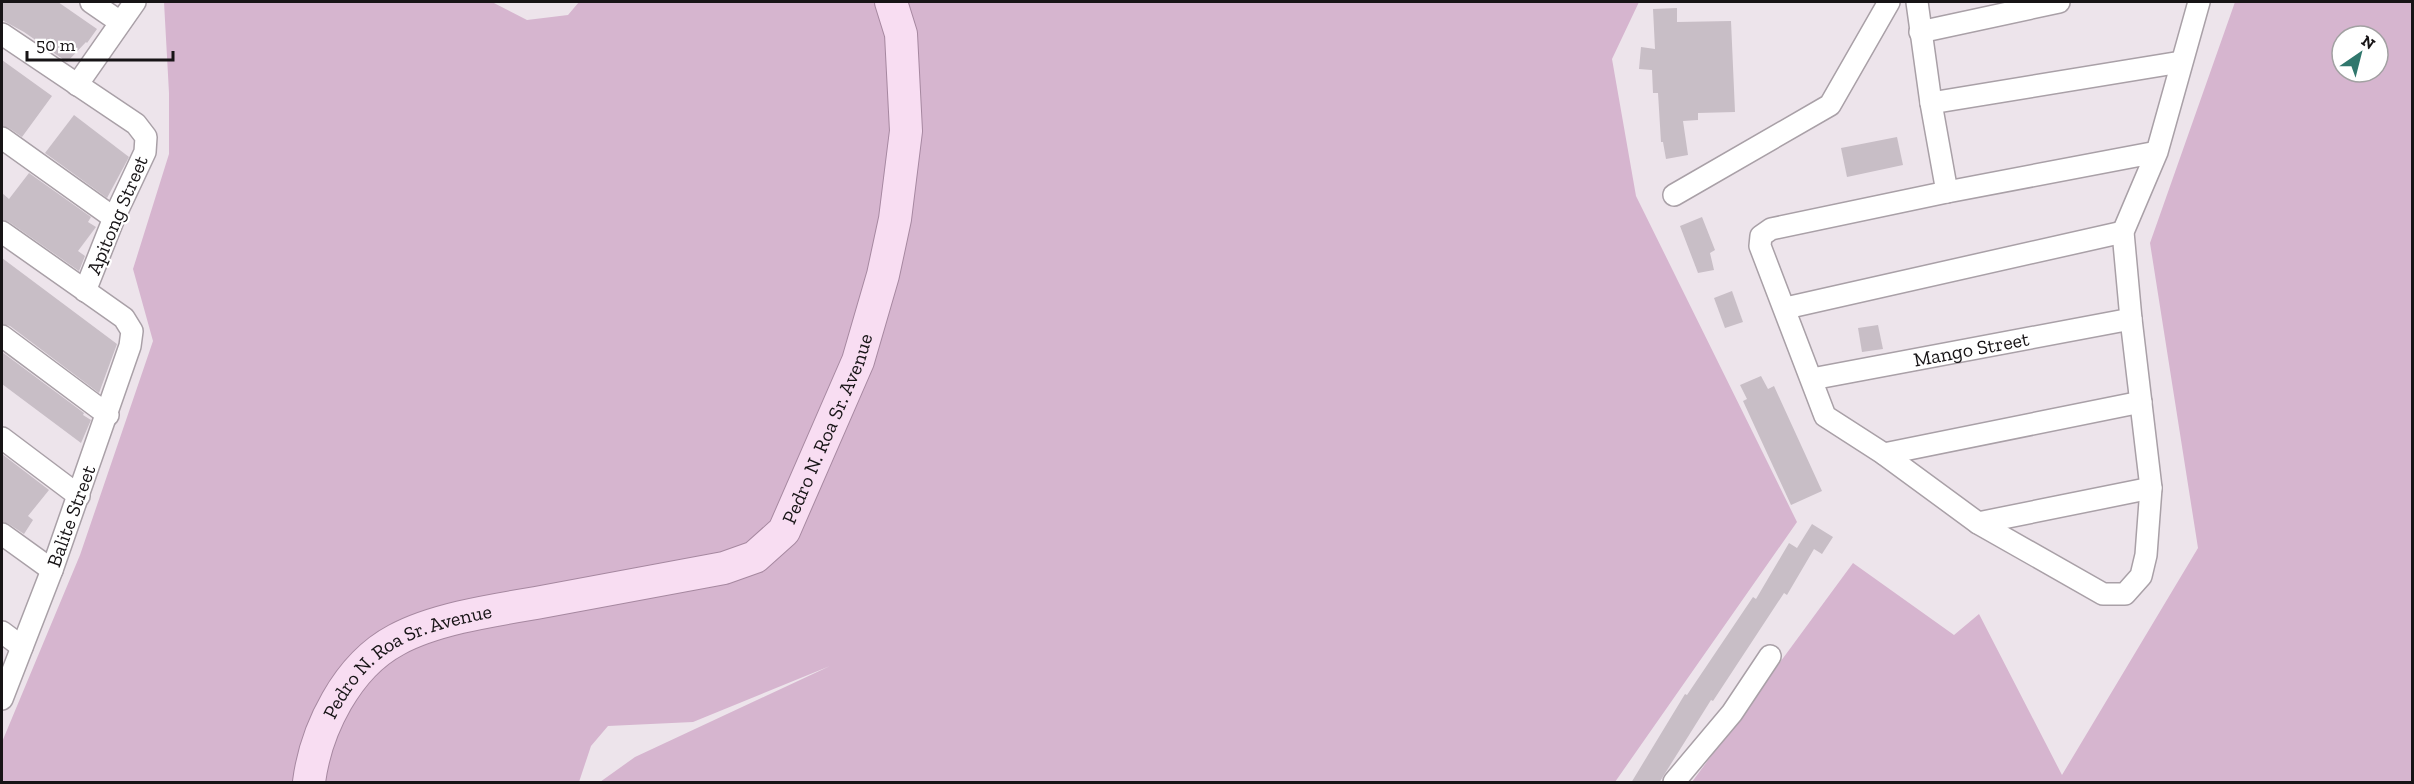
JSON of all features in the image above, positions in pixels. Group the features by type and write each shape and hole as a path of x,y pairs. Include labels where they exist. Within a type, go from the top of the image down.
{"main road":[{"name":"Pedro N. Roa Sr. Avenue","path":"309,783 325,720 338,698 375,655 395,640 419,629 499,609 724,568 755,557 784,531 858,361 883,275 896,219 906,131 901,34 891,2"}],"street":[{"path":"91,2 120,22"},
{"path":"76,85 135,2"},
{"path":"1674,195 1830,105 1889,2"},
{"path":"1917,2 1931,104 1947,192"},
{"path":"1920,32 2058,2"},
{"path":"2157,152 1947,192 1771,229 1761,236 1760,246 1786,308 1825,416 1884,454 1978,523 2103,594 2125,594 2141,576 2146,555 2151,488 2130,319 2123,232 2157,152 2199,2"},
{"name":"Apitong Street","path":"2,34 136,124 147,137 145,152 114,218 85,291"},
{"path":"1931,104 2181,62"},
{"path":"2,138 114,218"},
{"path":"2,232 85,291"},
{"path":"1786,308 2123,232"},
{"name":"Balite Street","path":"2,699 79,496 130,346 132,331 124,318 85,291"},
{"name":"Mango Street","path":"1812,379 2130,319"},
{"path":"2,336 108,415"},
{"path":"1884,454 2141,402"},
{"path":"2,438 79,496"},
{"path":"1978,523 2151,488"},
{"path":"2,534 52,570"},
{"path":"2,632 22,647"},
{"path":"1674,783 1732,713 1770,656"}],"shaded area":[{"path":"164,2 492,2 527,20 568,15 579,2 1639,2 1612,59 1636,196 1797,522 1615,782 600,782 635,757 830,666 693,722 608,726 591,746 579,782 2,782 2,742 80,555 153,341 133,269 169,154 169,93"},
{"path":"2235,2 2412,2 2412,782 1692,782 1853,563 1954,635 1979,614 2062,775 2198,548 2150,243"}],"building":[{"path":"2,2 58,2 97,29 87,43 67,62 24,32 2,20"},
{"path":"1677,8 1677,22 1731,21 1735,112 1698,113 1698,120 1683,121 1688,155 1666,159 1663,142 1661,142 1658,93 1653,93 1652,70 1639,69 1641,47 1655,49 1653,9"},
{"path":"2,60 52,96 22,137 2,126"},
{"path":"74,115 129,157 107,198 45,153"},
{"path":"1897,137 1903,165 1847,177 1841,148"},
{"path":"29,173 91,217 88,222 96,227 78,251 85,256 79,271 9,222 2,220 2,193 9,199"},
{"path":"1702,217 1715,250 1710,253 1714,270 1698,273 1680,226"},
{"path":"2,258 117,344 99,393 10,326 2,324"},
{"path":"1732,291 1743,322 1725,328 1714,298"},
{"path":"1878,325 1883,349 1862,352 1858,328"},
{"path":"2,352 91,420 81,443 2,384"},
{"path":"1761,376 1768,389 1774,386 1822,491 1791,505 1743,401 1747,399 1740,385"},
{"path":"2,454 49,490 28,516 33,520 24,534 2,522"},
{"path":"1812,524 1833,537 1822,554 1814,549 1787,595 1784,593 1713,701 1711,700 1659,783 1631,783 1685,694 1687,695 1753,597 1756,599 1789,543 1797,548"}]}
